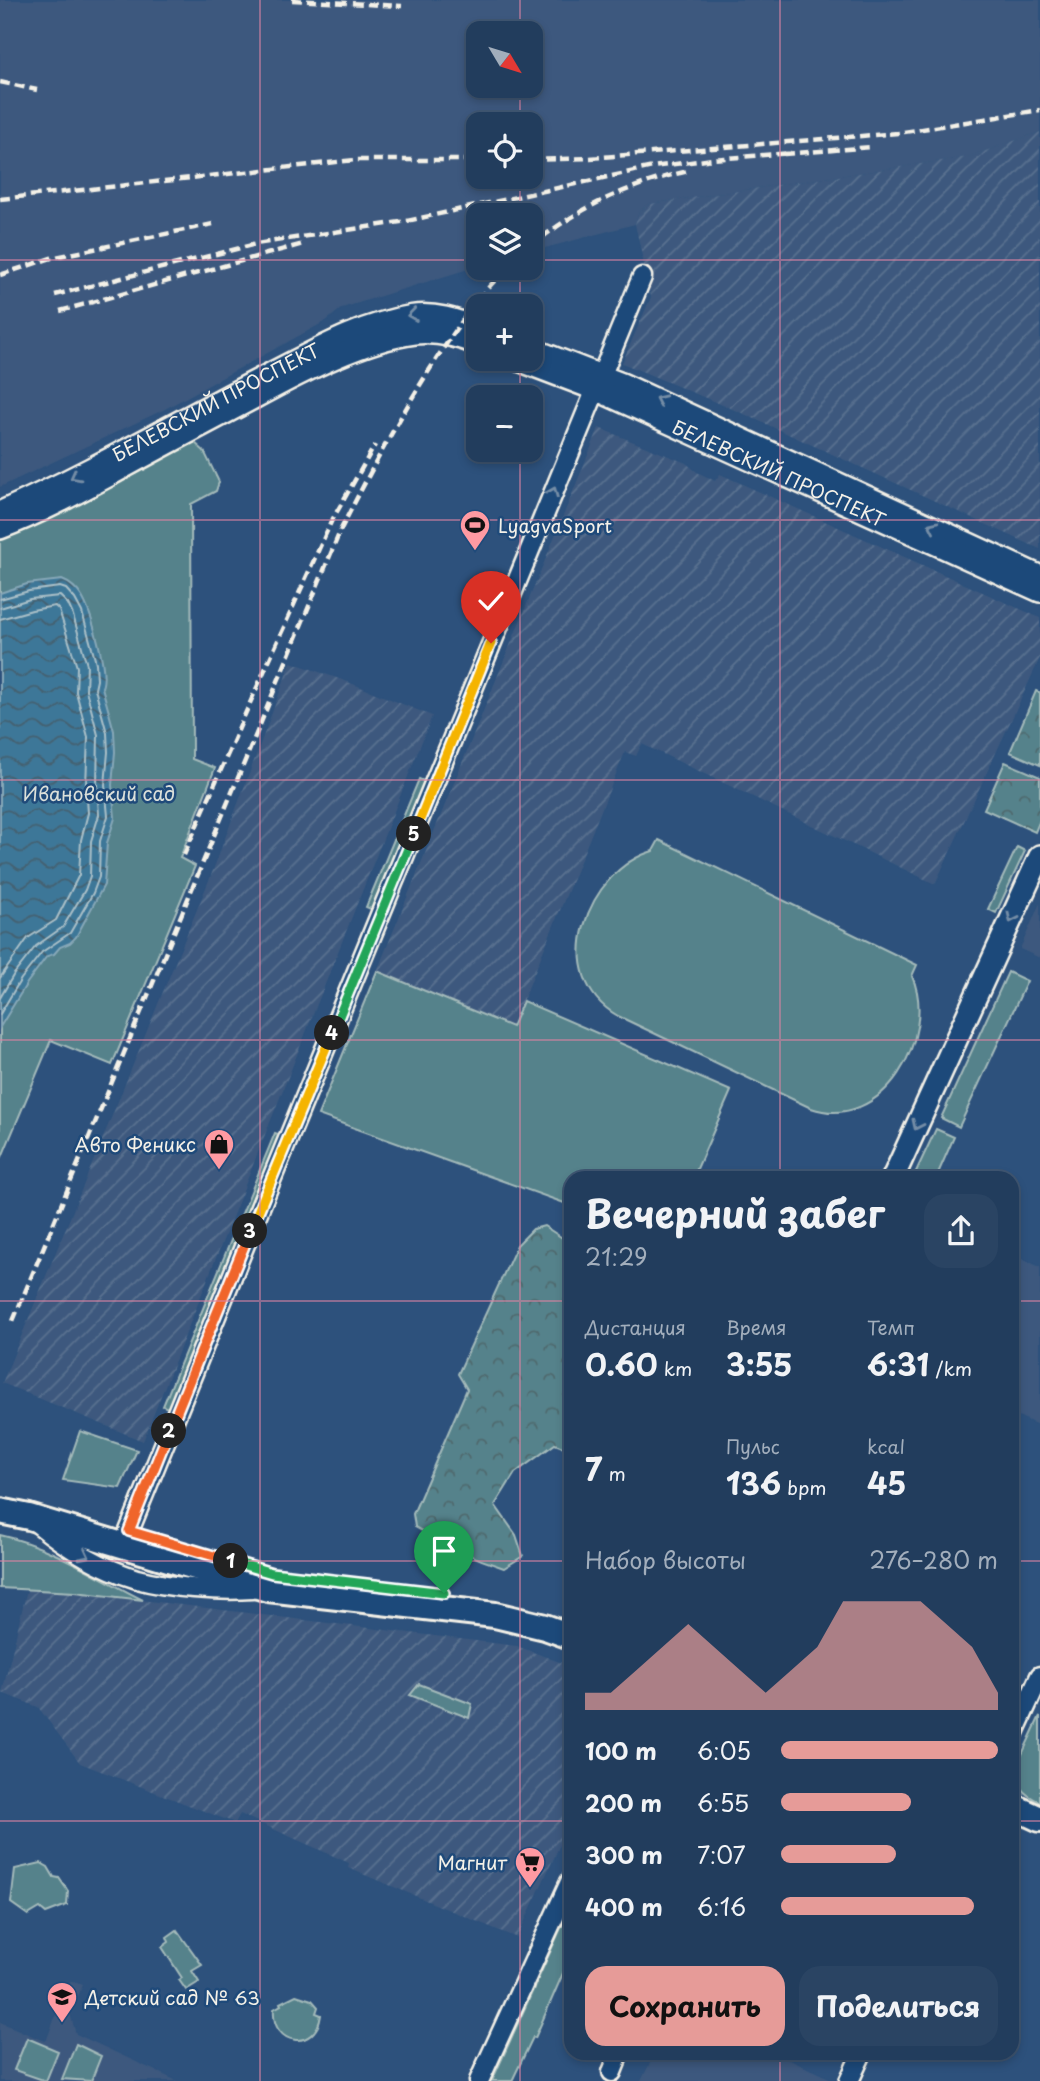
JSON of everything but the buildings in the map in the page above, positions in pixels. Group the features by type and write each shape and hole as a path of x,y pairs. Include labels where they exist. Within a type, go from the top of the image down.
{"main road":[{"path":"0,1495 37,1502 126,1539 268,1589 495,1615 545,1626 564,1634"},
{"path":"0,1511 272,1573 499,1600 564,1616"},
{"path":"1019,1809 1040,1819"},
{"path":"1019,1828 1040,1837"}],"street":[{"path":"126,1539 642,277"},
{"name":"БЕЛЕВСКИЙ ПРОСПЕКТ","path":"0,511 64,482 253,381 366,327 387,320 423,314 438,315 466,323"},
{"name":"БЕЛЕВСКИЙ ПРОСПЕКТ","path":"0,528 71,495 292,378 345,355 391,338 415,333 433,332 466,340"},
{"name":"БЕЛЕВСКИЙ ПРОСПЕКТ","path":"543,354 1040,591"},
{"name":"БЕЛЕВСКИЙ ПРОСПЕКТ","path":"543,367 598,382 1040,575"},
{"path":"896,1171 1040,856"},
{"path":"29,1517 60,1542 111,1569 138,1579 225,1590 268,1589"},
{"path":"1019,1722 1040,1676"},
{"path":"479,2081 564,1895"},
{"path":"849,2081 859,2060"}],"shaded area":[{"path":"0,0 1040,0 1040,132 969,157 649,204 639,212 635,224 543,249 543,203 466,203 466,270 342,308 326,321 163,410 0,487"},
{"path":"1040,132 1040,549 744,414 622,363 651,297 635,224 639,212 649,204 968,157"},
{"path":"599,428 686,463 715,481 720,474 1040,618 1040,658 935,884 642,744 636,756 625,752 512,1027 377,971"},
{"path":"291,662 432,716 143,1441 2,1383 212,873"},
{"path":"1040,903 1040,958 1020,949"},
{"path":"1019,1257 1040,1267 1040,1426 1019,1416"},
{"path":"27,1590 75,1592 517,1646 564,1664 564,1836 517,1938 348,1868 349,1863 240,1814 235,1823 80,1763 38,1707 2,1693"},
{"path":"72,1981 83,1985 70,2014 76,2034 177,2081 0,2081 0,2022 44,2041 67,1985"},
{"path":"652,2060 789,2060 829,2078 828,2081 641,2081"}],"green space":[{"name":"Ивановский сад","path":"194,442 204,451 219,482 216,491 191,504 192,759 215,768 180,858 195,866 112,1065 51,1040 2,1157 0,540 50,519"},
{"path":"1036,691 1040,693 1040,765 1010,752"},
{"path":"1005,762 1040,777 1040,820 1035,832 984,809"},
{"path":"419,779 426,782 373,910 366,907"},
{"path":"659,840 917,965 912,976 918,1000 917,1025 910,1051 898,1074 881,1093 861,1106 837,1112 811,1108 618,1016 596,998 584,976 580,951 584,926 594,901 610,879 630,862 653,851"},
{"path":"1017,847 1025,851 996,913 988,909"},
{"path":"377,971 512,1027 523,1001 731,1091 696,1171 564,1171 564,1203 318,1115"},
{"path":"1008,972 1027,981 959,1127 941,1118"},
{"path":"936,1129 954,1137 939,1171 916,1171"},
{"path":"275,1133 281,1135 170,1409 163,1406"},
{"path":"544,1226 564,1239 564,1448 555,1444 515,1473 495,1505 516,1535 523,1556 504,1568 458,1550 415,1527 413,1514 467,1389 458,1374 517,1245 533,1229"},
{"path":"80,1431 137,1450 120,1488 63,1480"},
{"path":"0,1535 56,1554 143,1600 75,1592 0,1588"},
{"path":"419,1684 472,1704 469,1718 410,1695"},
{"path":"1040,1716 1040,1802 1021,1789 1019,1761"},
{"path":"41,1863 48,1867 54,1877 59,1878 68,1891 67,1905 46,1913 40,1908 28,1915 11,1903 15,1869"},
{"path":"564,1921 564,1971 535,2038 533,2037 512,2081 492,2081"},
{"path":"177,1930 202,1965 192,1971 199,1982 186,1990 179,1980 182,1978 162,1947 169,1942 167,1937"},
{"path":"296,1995 312,2000 318,2007 316,2013 321,2015 311,2035 295,2040 279,2031 274,2009"},
{"path":"27,2038 58,2051 46,2081 14,2070"},
{"path":"76,2044 101,2056 91,2081 62,2079"}],"water":[{"path":"62,580 82,597 101,656 104,679 102,687 114,731 112,785 115,818 107,843 104,885 76,937 54,954 47,956 0,1027 0,593 27,584"}],"railway":[{"path":"292,0 402,6"},
{"path":"0,82 37,90"},
{"path":"543,160 898,133 1040,110"},
{"path":"784,154 871,147"},
{"path":"55,295 256,244 407,221 653,167 791,153"},
{"path":"0,199 355,160 466,160"},
{"path":"543,237 604,200 645,183 688,171"},
{"path":"0,275 51,258 213,224"},
{"path":"60,311 303,244"},
{"path":"13,1321 341,529 427,373 472,308 496,280"},
{"path":"184,855 331,522 375,445"}],"place":[{"name":"LyagvaSport","path":"475,552"},
{"name":"Авто Феникс","path":"219,1171"},
{"name":"Магнит","path":"530,1889"},
{"name":"Детский сад № 63","path":"62,2024"}],"route":[{"path":"444,1593 272,1573 129,1531 491,643"}]}
